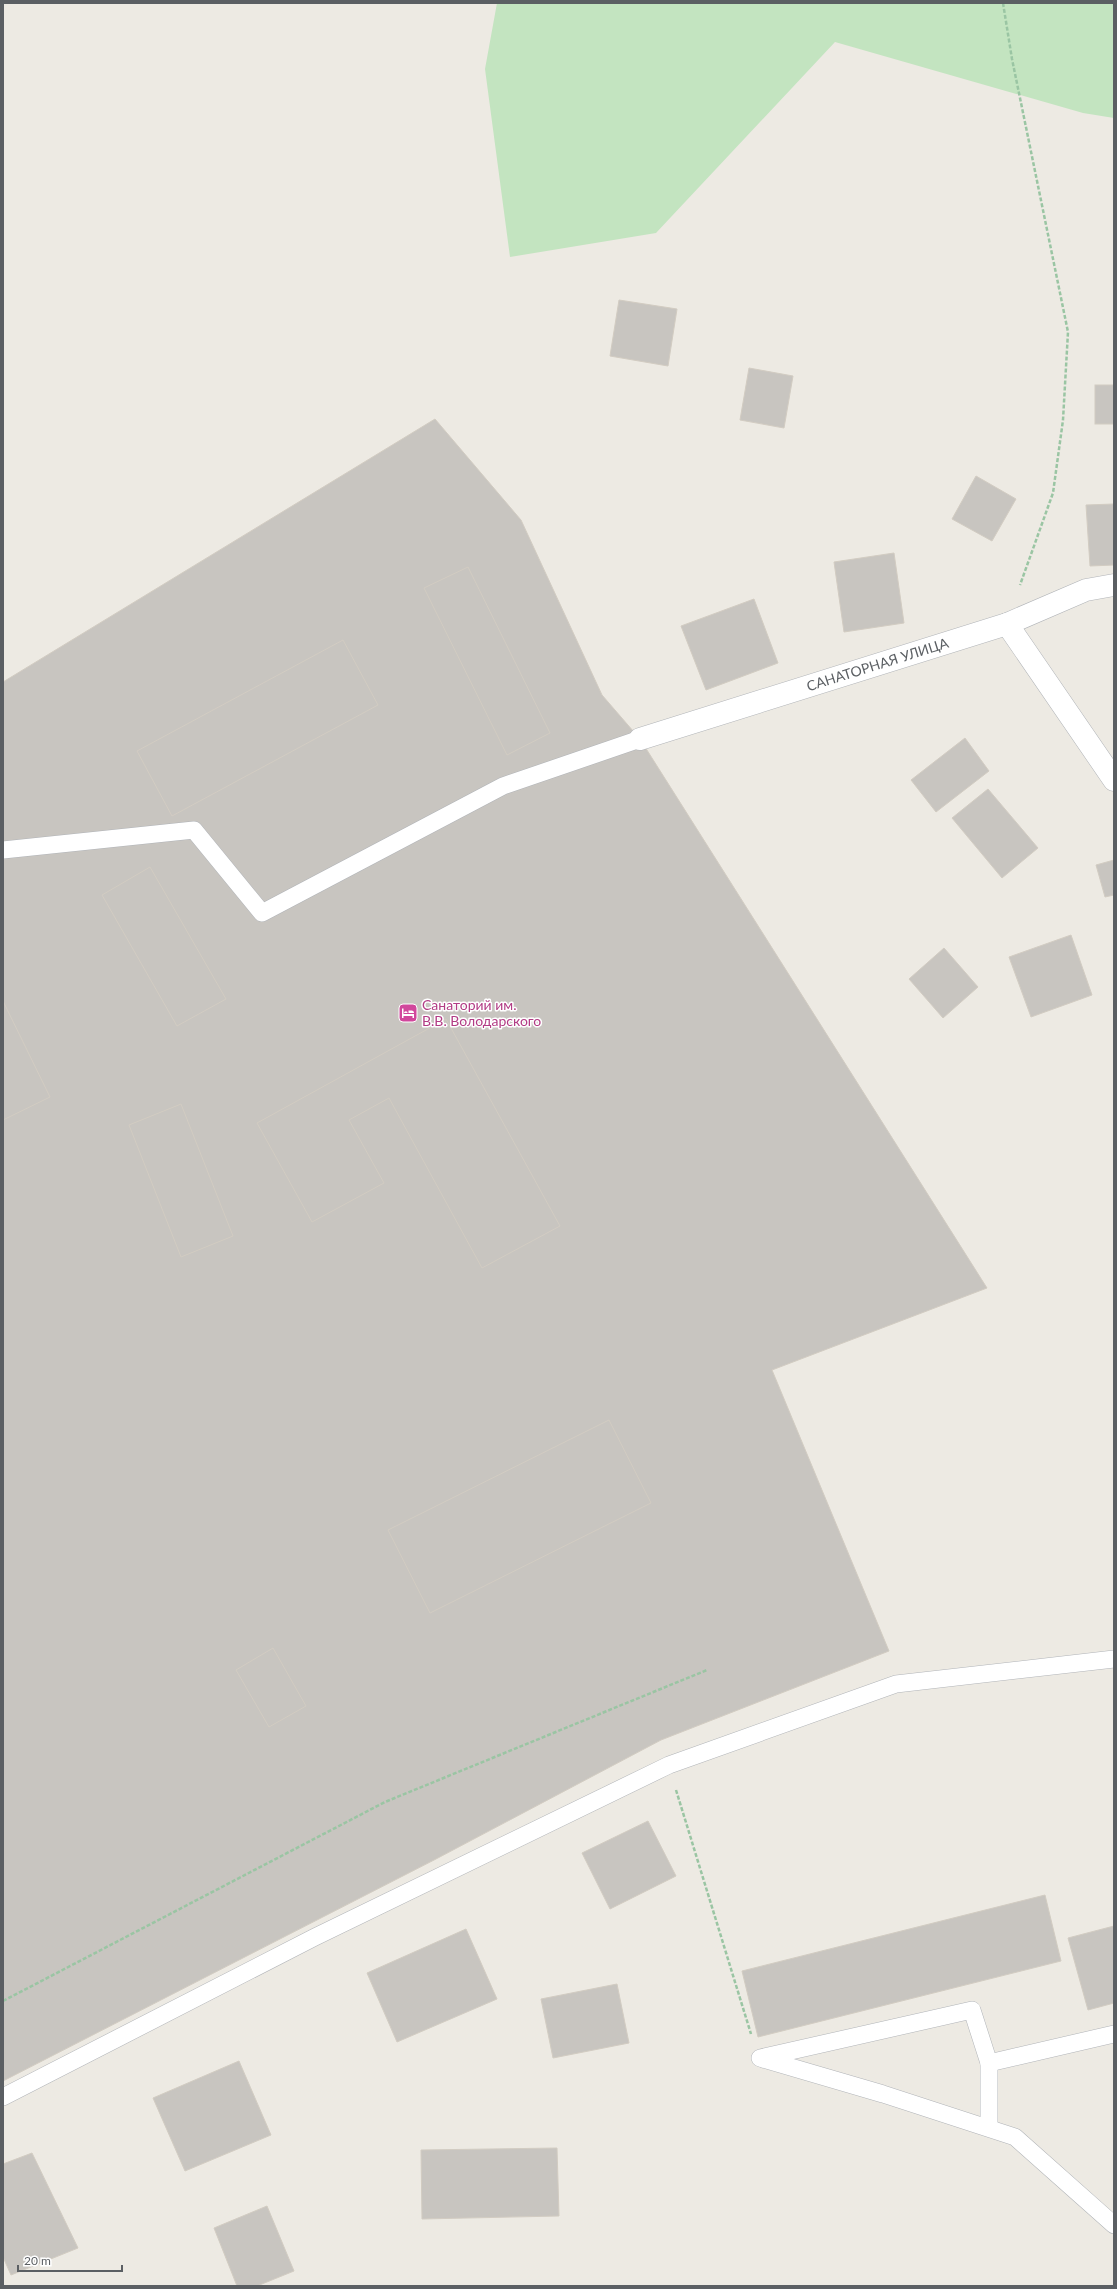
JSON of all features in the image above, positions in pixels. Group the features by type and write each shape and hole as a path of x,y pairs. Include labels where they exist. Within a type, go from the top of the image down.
{"street":[{"name":"САНАТОРНАЯ УЛИЦА","path":"640,739 1007,624 1086,590 1114,585"},
{"path":"1007,624 1114,780"}],"lane":[{"path":"3,850 194,830 262,913 503,786 640,739"},
{"path":"3,2097 315,1938 669,1765 896,1684 1114,1659"},
{"path":"760,2058 972,2010 989,2063 989,2128"},
{"path":"989,2063 1114,2034"},
{"path":"760,2058 1015,2137 1114,2226"}],"path":[{"path":"1003,3 1012,59 1068,332 1063,420 1053,493 1007,624"},
{"path":"3,2001 385,1802 707,1670"},
{"path":"669,1765 747,2023 760,2058"}],"green space":[{"path":"497,3 1114,3 1114,118 1083,113 835,42 656,233 510,257 485,69"}],"building":[{"path":"619,300 677,309 668,366 610,356"},
{"path":"749,368 793,376 784,428 740,420"},
{"path":"1095,385 1114,385 1114,424 1095,424"},
{"name":"Санаторий им. В.В. Володарского","path":"435,419 521,520 602,695 640,739 987,1288 772,1370 889,1651 661,1740 436,1859 3,2081 3,682"},
{"path":"976,476 1016,499 992,541 952,519"},
{"path":"1114,504 1114,565 1090,566 1086,505"},
{"path":"894,553 904,623 844,632 834,562"},
{"path":"468,567 550,733 507,755 424,588"},
{"path":"754,599 778,663 706,690 681,626"},
{"path":"343,640 378,705 172,816 137,751"},
{"path":"965,738 989,771 936,812 911,780"},
{"path":"988,789 1038,848 1002,878 952,818"},
{"path":"1114,860 1114,895 1105,897 1096,865"},
{"path":"150,867 226,999 177,1026 102,895"},
{"path":"1071,935 1092,995 1031,1017 1009,957"},
{"path":"944,948 978,987 943,1018 909,979"},
{"path":"3,1001 50,1097 3,1120"},
{"path":"446,1019 560,1226 482,1268 389,1098 349,1120 384,1183 312,1222 257,1123"},
{"path":"181,1104 233,1236 181,1257 129,1125"},
{"path":"609,1420 651,1503 430,1613 388,1530"},
{"path":"273,1648 306,1706 269,1727 236,1670"},
{"path":"648,1821 676,1876 610,1909 582,1853"},
{"path":"1045,1895 1061,1961 758,2037 742,1971"},
{"path":"1114,1926 1114,2003 1088,2010 1068,1938"},
{"path":"466,1929 497,1999 397,2042 367,1973"},
{"path":"617,1984 629,2043 553,2058 541,1999"},
{"path":"239,2061 271,2135 185,2171 153,2098"},
{"path":"557,2148 559,2216 422,2219 421,2150"},
{"path":"32,2153 78,2248 11,2275 3,2257 3,2164"},
{"path":"267,2206 294,2271 257,2286 237,2286 214,2228"}],"place":[{"name":"Санаторий им. В.В. Володарского","path":"408,1013"}]}
